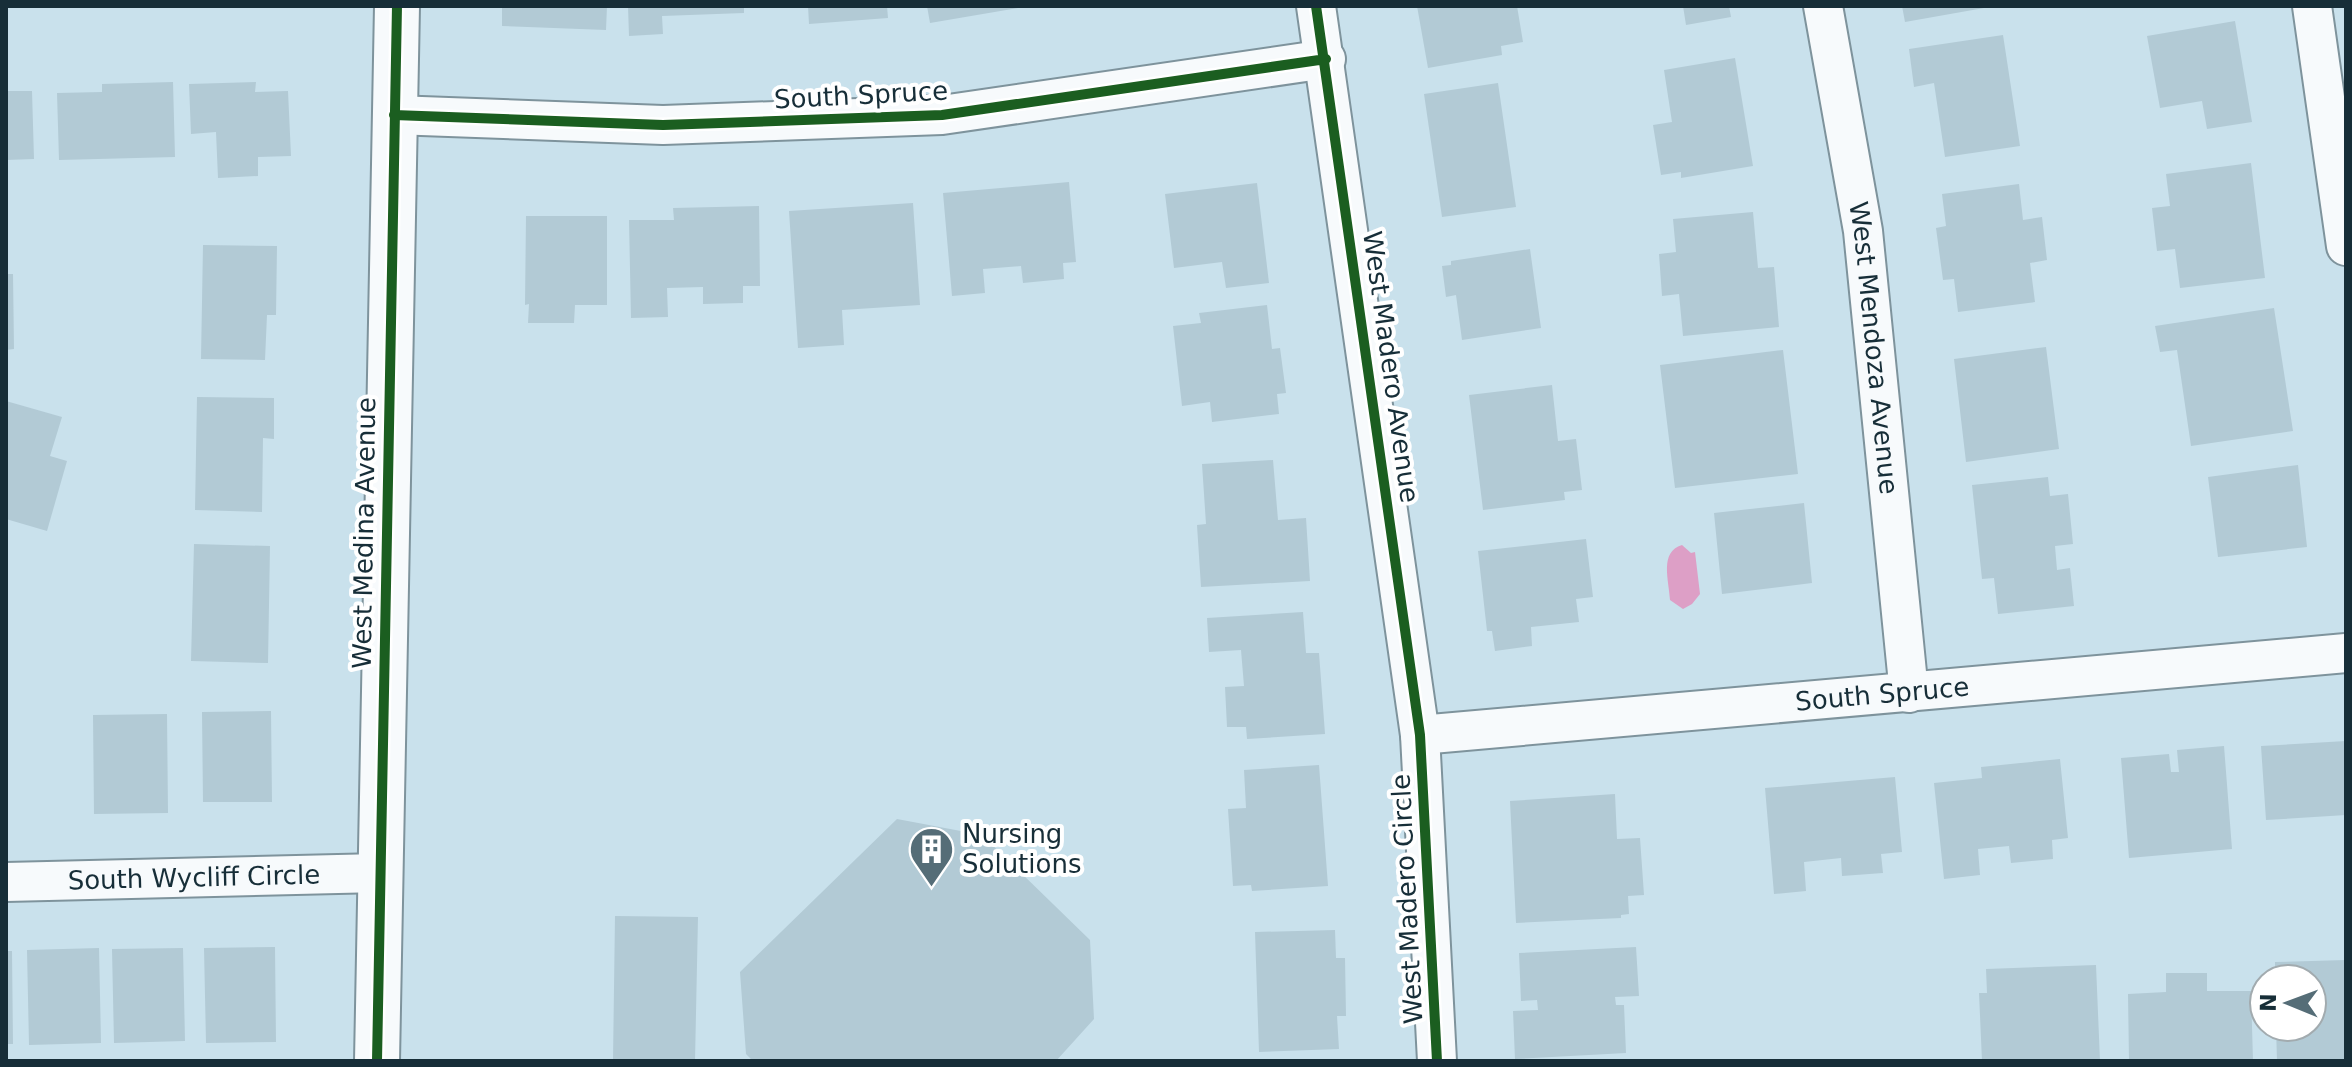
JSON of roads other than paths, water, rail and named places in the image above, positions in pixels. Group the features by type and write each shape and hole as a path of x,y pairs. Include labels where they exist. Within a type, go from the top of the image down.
{"street":[{"name":"West Medina Avenue","path":"377,1061 397,6"},
{"name":"West Madero Avenue","path":"1316,6 1326,59 1420,735"},
{"name":"West Mendoza Avenue","path":"1823,6 1863,231 1909,693"},
{"path":"2312,6 2346,246"},
{"name":"South Spruce","path":"394,115 663,125 942,115 1326,59"},
{"name":"South Spruce","path":"1420,735 2346,653"},
{"name":"West Madero Circle","path":"1420,735 1437,1061"},
{"name":"South Wycliff Circle","path":"6,882 380,873"}],"place":[{"name":"Nursing Solutions","path":"931,888"}]}
